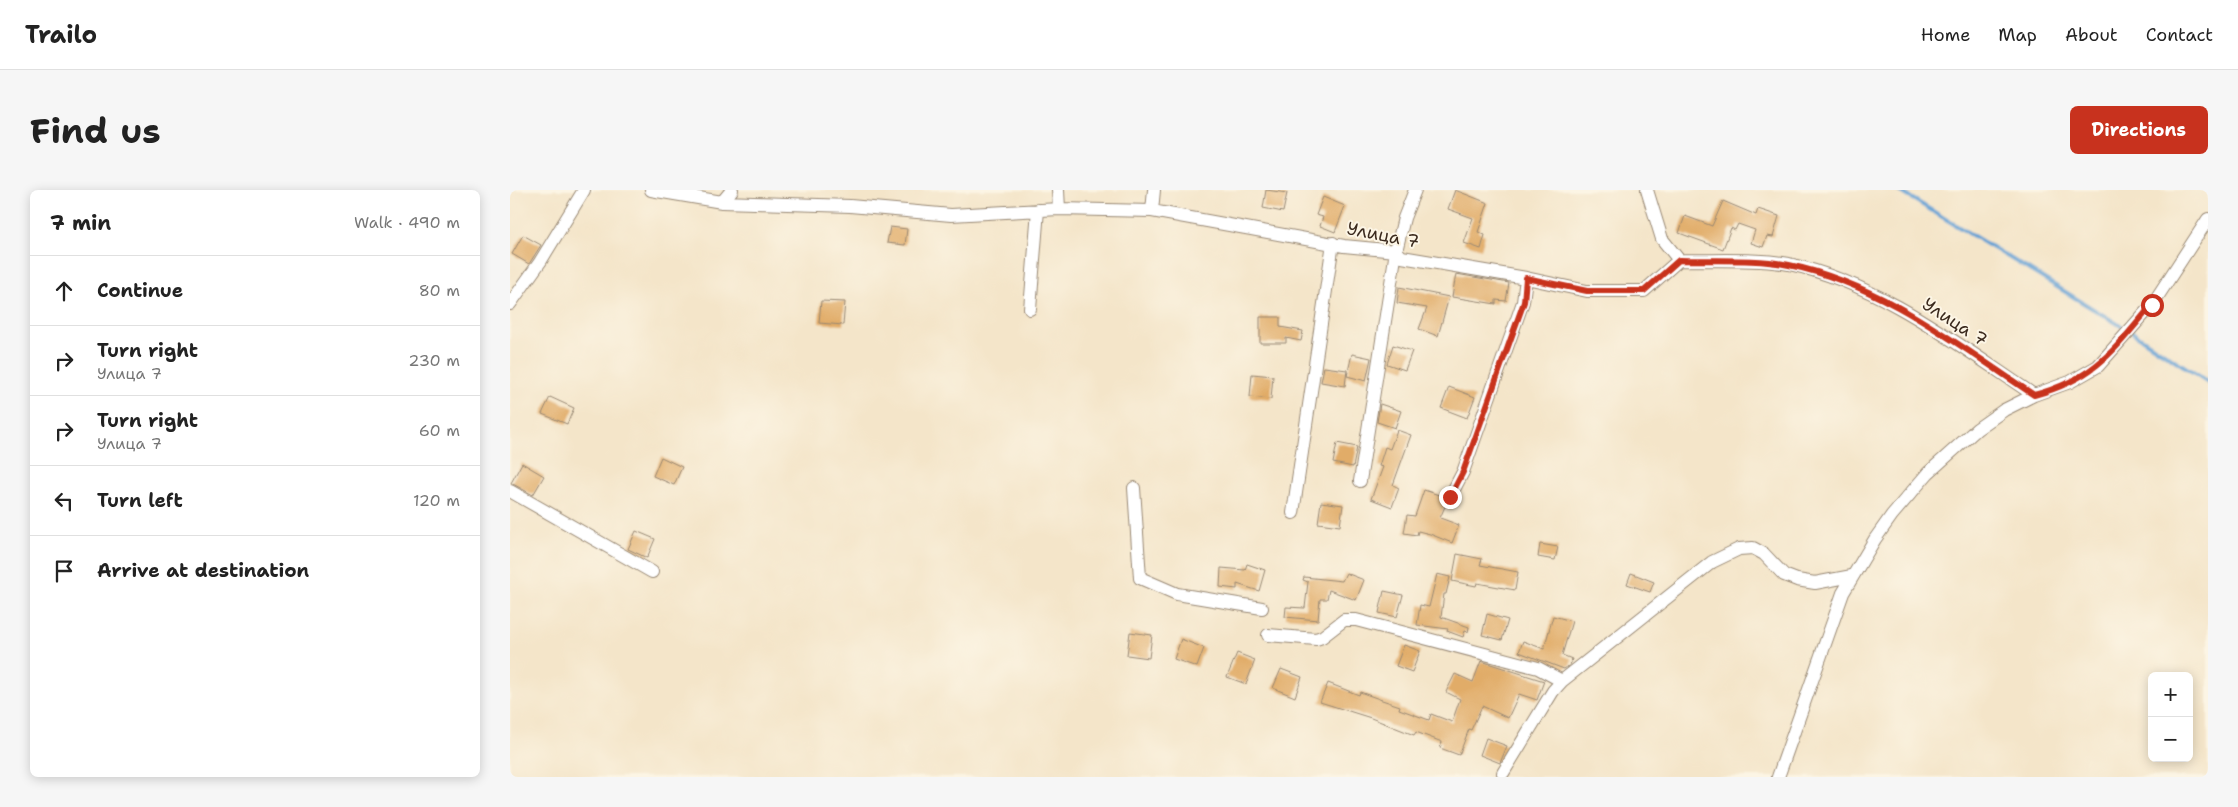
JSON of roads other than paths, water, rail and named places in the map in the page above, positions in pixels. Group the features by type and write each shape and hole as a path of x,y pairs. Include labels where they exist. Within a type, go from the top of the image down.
{"street":[{"path":"510,304 540,262 584,190"},
{"name":"Улица 7","path":"651,190 722,202 850,206 951,215 1059,209 1152,210 1333,243 1396,252 1402,257 1526,278 1587,291 1644,291 1679,260 1787,264 1834,276 1905,310 2034,395"},
{"path":"722,202 732,190"},
{"path":"1058,190 1059,209"},
{"path":"1152,210 1154,190"},
{"path":"1360,481 1396,252 1404,218 1415,190"},
{"path":"1647,190 1662,239 1679,260"},
{"path":"1030,309 1038,210"},
{"path":"1778,777 1843,594 1852,576 1892,515 1928,473 1977,428 2004,410 2034,395 2051,390 2084,375 2098,366 2152,305 2208,219"},
{"path":"1293,513 1333,243"},
{"path":"1450,497 1463,472 1524,302 1526,278"},
{"path":"1134,488 1140,578 1177,594 1262,608"},
{"path":"510,492 652,572"},
{"path":"1503,773 1553,691 1562,681 1712,562 1739,548 1753,548 1764,554 1784,575 1806,583 1852,576"},
{"path":"1268,635 1316,639 1322,637 1344,620 1356,620 1538,668 1562,681"}],"waterway":[{"path":"1898,190 2126,329"},
{"path":"2132,332 2208,382"}]}
